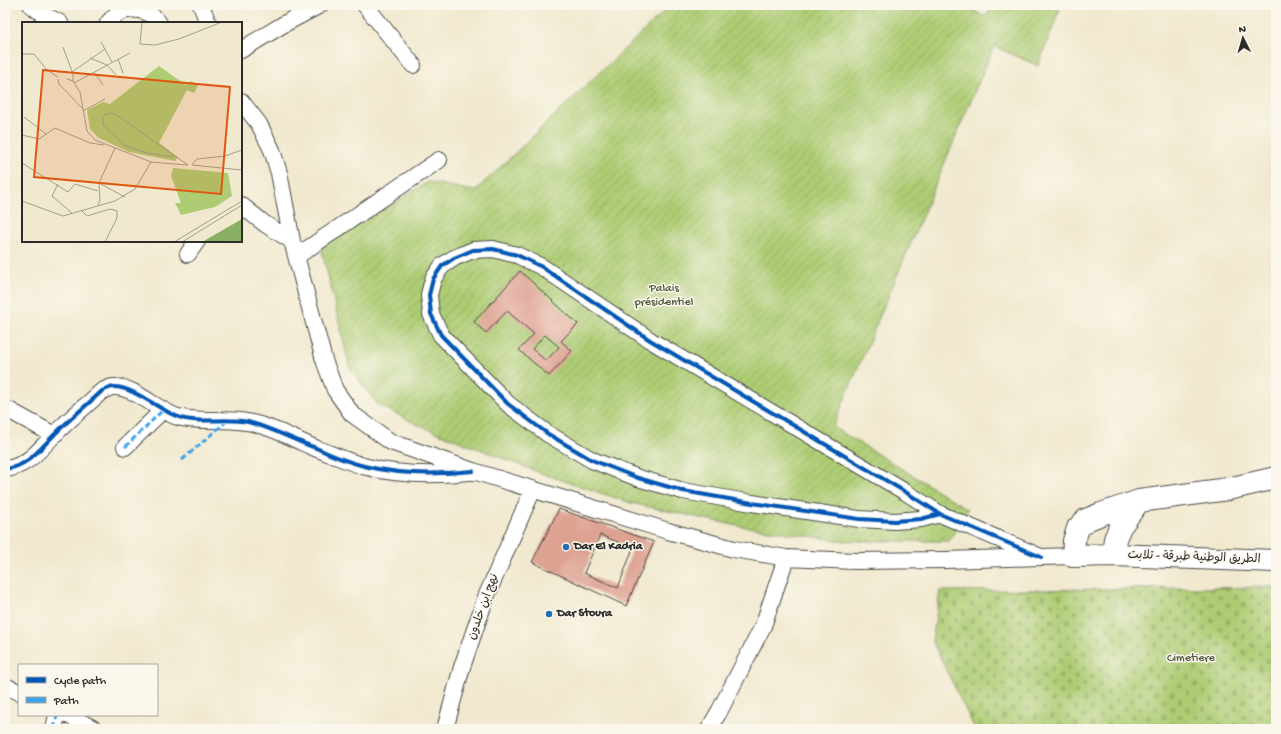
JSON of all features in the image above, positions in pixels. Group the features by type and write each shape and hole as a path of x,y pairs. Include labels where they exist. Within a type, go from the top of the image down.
{"main road":[{"path":"1073,556 1074,541 1078,528 1086,520 1139,501 1228,488 1276,478"},
{"name":"الطريق الوطنية طبرقة - تلابت","path":"1113,555 1115,539 1120,527 1139,501"},
{"name":"الطريق الوطنية طبرقة - تلابت","path":"1073,556 1113,555 1276,561"}],"street":[{"path":"31,5 44,15 58,22"},
{"path":"201,5 208,22"},
{"path":"242,49 284,24 320,5"},
{"path":"365,5 413,65"},
{"path":"109,22 117,14 130,9 144,10 158,22"},
{"path":"242,102 259,124 272,150 279,173 294,249 324,360 336,390 352,414 391,442 473,471 668,530 734,548 786,558 855,561 1073,556"},
{"path":"294,249 439,160"},
{"path":"242,206 294,249"},
{"path":"188,254 196,242"},
{"path":"940,514 921,519 896,521 859,518 752,503 683,491 638,478 592,460 548,434 508,404 441,335 431,314 429,295 434,278 442,266 454,258 473,250 493,250 517,255 542,267 650,340 907,492 940,514 1041,557"},
{"path":"5,469 12,468 28,461 46,445 54,434 102,391 111,387 119,387 132,392 177,417 185,419 228,420 259,425 314,448 363,466 388,471 416,474 449,474 473,471"},
{"path":"5,408 54,434"},
{"path":"125,447 163,410"},
{"name":"نهج ابن خلدون","path":"445,729 462,667 486,597 533,489"},
{"path":"709,729 763,626 786,558"},
{"path":"5,686 18,692"},
{"path":"54,729 57,716"},
{"path":"70,716 94,729"}],"green space":[{"name":"Palais présidentiel","path":"671,5 964,5 985,17 994,5 1061,6 1038,66 994,46 833,427 968,509 949,541 843,541 733,525 631,503 540,473 418,425 377,404 350,368 321,247 428,182 475,191"},
{"name":"Cimetiere","path":"1276,587 1276,729 975,729 932,641 940,591"}],"building":[{"path":"520,271 578,324 561,341 572,351 549,376 519,350 534,334 507,311 486,333 474,322","holes":["545,335 559,347 546,361 532,349"]},
{"path":"559,509 654,542 626,606 532,562","holes":["600,535 633,548 618,588 584,573"]}],"marked path":[{"path":"125,447 163,410"},
{"path":"182,460 228,420"},
{"path":"54,729 57,716"}],"cycle path":[{"path":"940,514 921,519 895,521 859,519 752,503 683,491 638,478 592,460 548,434 508,404 441,335 431,314 429,295 433,279 442,266 454,258 473,250 493,249 517,255 542,267 650,340 940,514 1041,557"},
{"path":"5,469 13,468 26,461 102,391 113,387 128,390 137,394 169,413 184,419 248,422 364,466 405,473 473,471"}],"place":[{"name":"Dar El Kadria","path":"566,547"},
{"name":"Dar Stoura","path":"549,614"}]}
